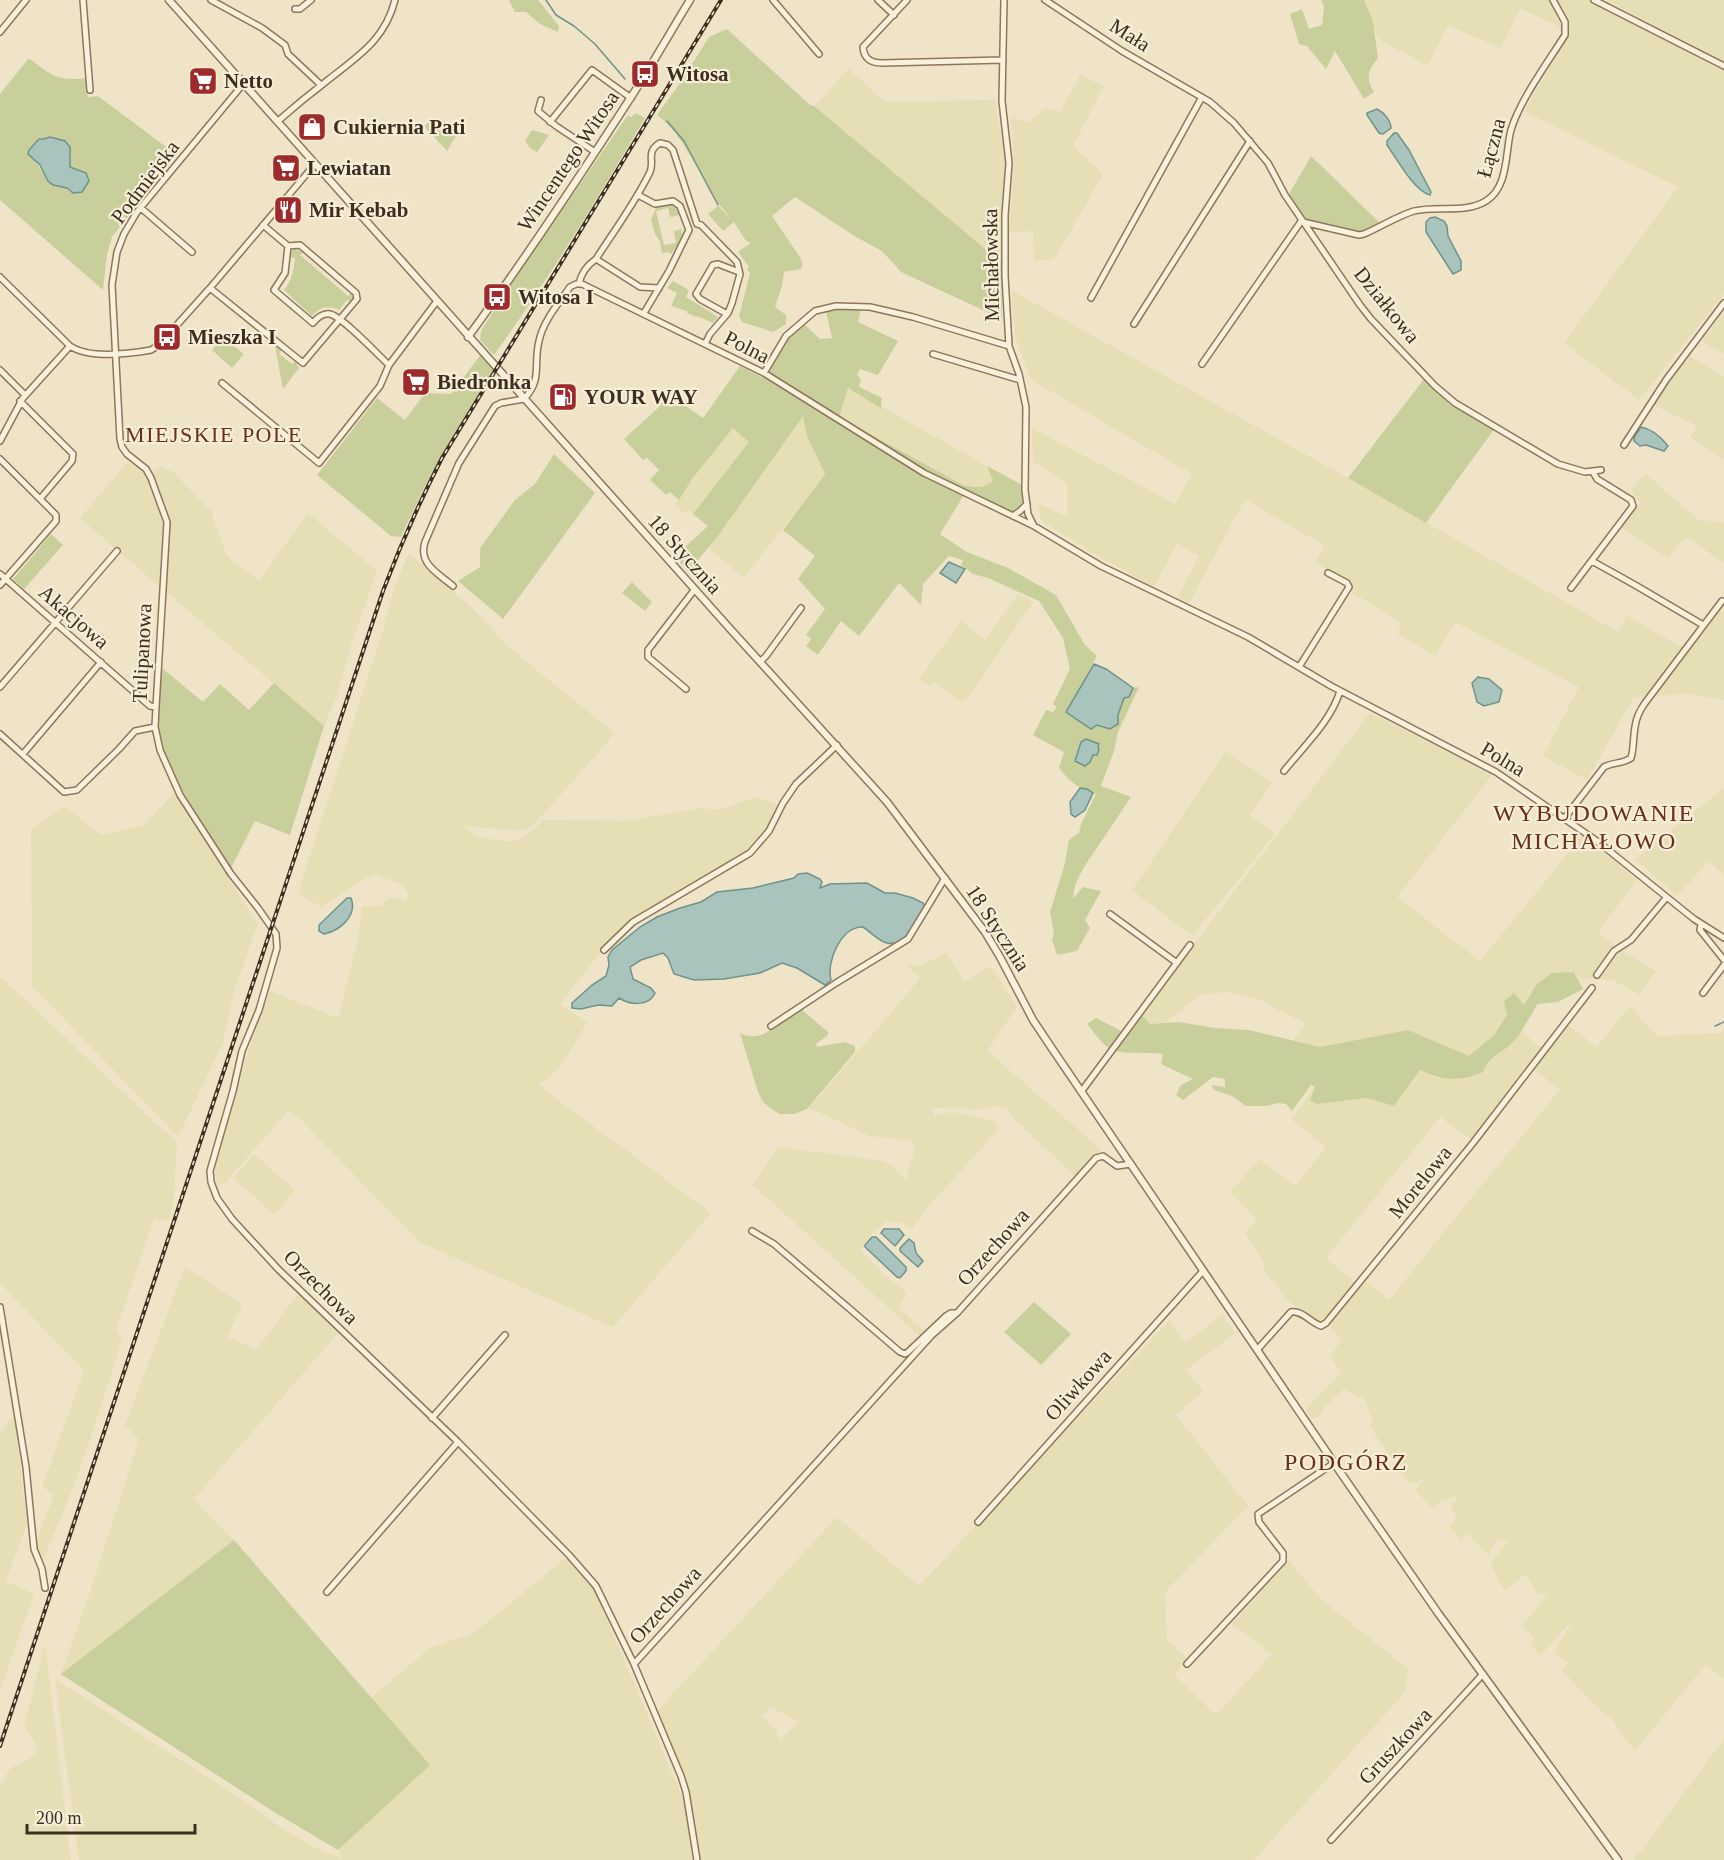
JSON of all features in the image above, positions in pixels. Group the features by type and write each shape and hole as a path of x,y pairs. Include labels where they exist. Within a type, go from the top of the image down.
{"street":[{"path":"0,32 26,0"},
{"path":"83,0 90,90"},
{"name":"18 Stycznia","path":"169,0 468,337 887,802 990,940 1033,1020 1334,1463 1618,1860"},
{"path":"211,0 262,28 285,45 288,54 321,85"},
{"path":"296,9 311,0"},
{"path":"278,121 375,40 389,20 395,0"},
{"name":"Wincentego Witosa","path":"468,337 631,98 690,0"},
{"path":"773,0 819,54"},
{"path":"878,0 894,15"},
{"path":"907,0 863,47 867,60 874,63 1003,60"},
{"name":"Michałowska","path":"1005,0 1002,101 1008,163 1005,276 1009,346 1026,407 1024,490 1028,514 1034,526"},
{"name":"Mała","path":"1045,0 1122,51 1201,96"},
{"name":"Łączna","path":"1302,221 1359,235 1414,211 1478,205 1488,200 1496,192 1503,179 1510,132 1517,112 1565,34 1565,21 1553,0"},
{"path":"1594,0 1724,66"},
{"path":"550,122 592,70 631,98"},
{"name":"Podmiejska","path":"114,353 112,285 114,267 124,234 141,208 244,83"},
{"path":"1091,298 1201,96"},
{"name":"Działkowa","path":"1201,96 1222,111 1268,163 1302,221 1371,319 1445,395 1558,464 1593,472 1601,470"},
{"path":"541,100 538,111 550,122 595,152"},
{"path":"1134,324 1250,141"},
{"path":"453,586 425,562 422,551 459,463 495,406 524,399 535,385 538,341 542,332 570,287 579,284 582,273 596,259 638,195 652,168 650,156 654,147 660,143 668,145 673,150 697,224 701,225 737,262 740,272 727,314 710,334 705,344"},
{"path":"0,277 70,346 78,351 89,354 147,351 155,348 210,288 315,164"},
{"path":"638,195 655,204 673,201 680,206 689,230 644,314"},
{"path":"141,208 192,252"},
{"path":"1202,364 1302,221"},
{"path":"210,288 303,363 357,299 356,293 300,245 288,246 263,225"},
{"path":"288,246 285,273 274,290 313,323 317,318 327,314 332,315 389,365"},
{"path":"731,269 733,258"},
{"path":"596,259 639,287 659,288"},
{"path":"727,314 700,299 696,294 713,265 718,264 740,272"},
{"name":"Polna","path":"579,284 764,373 924,473 1034,526 1101,566 1248,637 1340,691 1496,772 1608,850 1666,898 1724,938"},
{"path":"222,383 319,463 380,386 389,365 437,301"},
{"path":"1624,445 1666,380 1724,303"},
{"path":"764,373 786,336 815,311 836,306 870,307 913,317 1009,346"},
{"path":"0,441 20,401 70,346"},
{"name":"Tulipanowa","path":"114,353 122,447 146,469 167,522 155,727 160,750 180,795 231,874 276,934 277,948 259,1010 242,1051 210,1171 217,1198"},
{"path":"933,354 1020,381"},
{"path":"0,370 25,395"},
{"path":"20,401 73,454 72,461 40,499"},
{"path":"0,459 56,515 56,521 0,585"},
{"path":"1571,588 1633,506 1631,500 1597,479 1593,472"},
{"path":"1012,516 1027,504"},
{"path":"0,687 117,551"},
{"path":"1592,561 1703,625"},
{"path":"1299,667 1349,587 1347,583 1328,573"},
{"name":"Akacjowa","path":"0,574 150,706 156,707"},
{"path":"686,689 648,657 648,650 695,590"},
{"path":"1564,819 1602,769 1611,763 1631,758 1639,712 1654,688 1722,601"},
{"path":"759,662 766,656 801,608"},
{"path":"23,754 101,662"},
{"path":"1284,771 1327,718 1336,704 1340,691"},
{"path":"0,734 64,792 77,790 119,750 135,731 155,727"},
{"path":"604,950 633,922 750,853 769,831 783,803 796,784 837,745"},
{"path":"771,1026 908,939 945,878"},
{"path":"1597,975 1614,951 1632,940 1666,898"},
{"path":"1110,914 1177,963"},
{"path":"1701,924 1700,930 1724,960"},
{"path":"1081,1092 1190,945"},
{"path":"1702,993 1724,965"},
{"name":"Morelowa","path":"1257,1350 1291,1312 1300,1313 1321,1326 1326,1323 1473,1143 1592,988"},
{"name":"Orzechowa","path":"217,1198 232,1219 278,1269 458,1442 569,1555 596,1586 634,1664 931,1336 957,1313 1096,1158 1103,1156 1117,1166 1131,1164"},
{"path":"752,1231 774,1244 905,1354 946,1316 957,1313"},
{"name":"Oliwkowa","path":"978,1522 1203,1271"},
{"path":"0,1307 26,1467 34,1549 42,1569 45,1588"},
{"path":"432,1418 505,1335"},
{"path":"327,1592 458,1442"},
{"path":"1188,1664 1283,1561 1283,1553 1258,1522 1258,1514 1334,1463"},
{"path":"634,1664 681,1776 686,1792 697,1860"},
{"name":"Gruszkowa","path":"1331,1840 1483,1674"}],"shaded area":[{"path":"1364,0 1549,0 1563,29 1520,8 1501,49 1448,25 1428,66 1377,38"},
{"path":"1556,0 1587,0 1724,69 1724,294 1639,400 1564,343 1678,187 1524,111 1567,39 1569,30 1567,21"},
{"path":"1606,0 1724,0 1724,61"},
{"path":"849,69 885,102 995,100 1005,161 1001,262 814,106"},
{"path":"1080,75 1104,86 1073,146 1103,174 1056,257 1050,260 1034,261 1033,231 1009,232 1014,166 1011,116 1028,123 1044,108 1060,112"},
{"path":"1011,290 1618,632 1627,616 1687,650 1724,600 1724,700 1688,694 1634,697 1587,780 1543,756 1579,687 1455,622 1435,656 1398,634 1401,622 1351,592 1353,584 1315,562 1325,546 1245,499 1189,603 1178,597 1199,556 1177,543 1154,587 1105,560 1041,521 1038,503 1067,517 1067,483 1033,462 1032,428 1175,504 1192,474 1030,379 1015,336"},
{"path":"1724,312 1724,354 1702,341"},
{"path":"1688,355 1724,377 1724,460 1690,437 1697,426 1653,405"},
{"path":"848,388 987,466 993,481 988,486 975,489 963,485 839,417"},
{"path":"803,416 816,456 825,474 744,578 708,548"},
{"path":"733,427 750,442 693,514 688,510 685,514 675,505 692,479"},
{"path":"127,463 139,467 147,476 163,518 159,586 80,518"},
{"path":"162,467 173,472 211,511 226,555 259,581 308,513 377,571 352,642 338,692 324,726 164,590 169,520 151,474 155,469"},
{"path":"1646,474 1699,520 1724,522 1724,563 1686,537 1668,559 1621,527 1640,503 1631,490"},
{"path":"409,553 471,607 510,648 613,732 609,741 537,821 527,829 517,831 464,826 475,835 510,842 525,837 544,820 625,821 702,808 718,810 756,797 777,804 768,827 750,849 638,917 618,932 560,1004 587,1022 566,1059 549,1078 539,1083 547,1092 711,1213 613,1327 419,1242 301,1120 288,1111 225,1183 219,1185 216,1180 215,1167 247,1055 270,991 338,1018 357,942 362,906 381,906 389,897 406,900 408,894 402,884 373,874 321,907 298,893 384,627 394,587"},
{"path":"1018,594 1033,602 966,701 960,702 935,682 930,687 919,679 961,621 985,640"},
{"path":"1370,713 1493,774 1397,897 1480,961 1583,835 1637,880 1598,932 1625,953 1656,971 1639,995 1613,980 1581,979 1574,972 1512,1024 1495,1034 1469,1056 1408,1030 1320,1047 1293,1040 1306,1024 1256,998 1226,992 1200,995 1165,1023 1150,1024 1141,1014"},
{"path":"1226,751 1272,783 1250,816 1275,834 1192,936 1132,890"},
{"path":"1724,788 1724,876 1709,861 1677,896 1635,859"},
{"path":"174,793 258,924 234,991 223,1043 178,1137 32,986 31,830 65,806 101,835 144,825"},
{"path":"946,953 965,982 991,966 1017,1007 987,1051 1101,1149 1075,1176 1013,1118 1008,1108 997,1106 975,1110 953,1107 933,1109 935,1116 952,1112 996,1122 997,1131 929,1206 912,1229 900,1222 887,1221 874,1231 860,1250 884,1275 907,1293 898,1308 928,1333 923,1339 753,1185 778,1147 884,1161 894,1167 907,1183 907,1174 915,1149 913,1141 870,1136 809,1108 920,977 906,964 919,966"},
{"path":"0,976 177,1143 174,1198 169,1221 154,1218 116,1330 122,1340 90,1440 42,1562 35,1545 54,1494 42,1487 84,1371 0,1283"},
{"path":"1630,1006 1652,1032 1659,1036 1724,1031 1724,1680 1706,1664 1635,1751 1612,1720 1591,1702 1562,1670 1567,1663 1554,1652 1571,1624 1540,1656 1531,1644 1534,1639 1523,1626 1547,1593 1538,1595 1525,1574 1505,1591 1490,1565 1508,1540 1498,1540 1488,1555 1467,1533 1461,1540 1449,1527 1457,1517 1450,1507 1457,1498 1456,1496 1441,1500 1432,1509 1416,1490 1423,1481 1421,1479 1418,1482 1409,1483 1374,1433 1370,1425 1373,1420 1365,1400 1344,1389 1325,1406 1320,1416 1312,1419 1306,1409 1341,1372 1330,1356 1342,1340 1328,1323 1364,1280 1389,1300 1560,1089 1529,1066 1472,1140 1440,1117 1326,1258 1355,1283 1323,1323 1317,1322 1288,1300 1263,1269 1264,1264 1245,1233 1257,1219 1231,1192 1259,1159 1296,1186 1326,1147 1291,1119 1315,1087 1317,1104 1368,1098 1394,1106 1420,1070 1437,1078 1482,1072 1485,1065 1513,1042 1520,1031 1547,1052 1568,1025 1597,1047"},
{"path":"254,1154 295,1190 274,1215 234,1178"},
{"path":"185,1267 242,1305 227,1337 257,1349 298,1294 339,1332 194,1499 234,1540 61,1674 139,1440 125,1425"},
{"path":"1222,1315 1235,1333 1186,1370 1203,1391 1176,1415 1248,1506 1165,1592 1167,1640 1188,1659 1174,1675 1216,1715 1272,1654 1232,1624 1289,1561 1322,1600 1408,1669 1406,1691 1254,1860 700,1860 687,1786 656,1712 837,1517 919,1586 1169,1321 1186,1343","holes":["771,1707 798,1722 780,1741 776,1730 761,1716"]},
{"path":"14,1415 27,1523 6,1581 34,1594 0,1691 0,1432"},
{"path":"568,1556 594,1589 681,1794 685,1804 693,1860 79,1860 55,1679 235,1795 283,1829 312,1846 341,1858 338,1850 429,1765 371,1698 430,1648 474,1633"},
{"path":"45,1643 71,1860 0,1860 0,1787 11,1768 37,1753 36,1744 27,1732 25,1723"},
{"path":"1724,1739 1724,1860 1636,1860 1633,1857 1642,1850"}],"green space":[{"path":"509,0 538,0 559,26 558,32 540,24 526,12 515,12"},
{"path":"1321,0 1364,0 1373,21 1378,58 1369,74 1369,82 1374,92 1364,99 1335,51 1326,69 1307,46 1299,44 1290,14 1302,9 1309,29 1322,25 1324,6"},
{"path":"727,29 810,105 1001,262 1002,319 901,272 882,251 856,237 795,197 772,216 803,264 801,269 784,272 775,307 786,315 786,324 773,332 742,322 739,316 750,273 747,269 749,267 738,252 751,243 746,241 734,222 723,231 708,214 718,206 730,218 715,199 683,144 657,115 709,37"},
{"path":"30,59 55,76 68,79 86,78 88,97 98,96 173,152 174,158 112,237 107,254 103,290 0,200 0,94","holes":["50,137 65,141 71,154 70,167 75,169 73,193 51,183 29,150 37,142"]},
{"path":"636,113 645,118 591,209 494,355 480,340 481,331 514,279 623,122 628,115 631,117"},
{"path":"435,117 460,129 447,151 424,126"},
{"path":"532,130 549,135 537,152 525,141"},
{"path":"1311,156 1380,223 1359,233 1305,220 1289,194"},
{"path":"671,203 676,205 680,215 670,217 668,208 656,211 664,245 676,243 674,231 681,229 683,237 680,248 676,247 671,254 662,253 651,219 657,206"},
{"path":"294,249 303,252 300,255 348,296 351,293 354,295 353,300 351,302 347,300 339,310 324,308 312,316 284,290 293,271 295,258 290,257 290,253"},
{"path":"673,281 689,290 686,297 718,317 713,323 671,306 677,293 667,288"},
{"path":"861,309 858,322 898,341 878,375 860,369 857,375 861,380 859,387 882,398 881,408 848,388 839,417 963,485 979,487 993,481 987,466 1022,485 1024,501 1017,510 1011,513 926,471 805,397 783,380 766,371 788,337 803,323 820,339 832,338 826,311"},
{"path":"223,337 244,354 232,368 212,350"},
{"path":"275,346 282,350 279,354 292,364 295,361 299,368 283,389"},
{"path":"481,354 494,370 426,484 401,537 391,536 317,475 377,398 405,420 425,393 451,394"},
{"path":"740,366 782,387 922,475 964,495 940,534 967,552 1008,568 1056,595 1085,645 1097,656 1066,713 1097,725 1118,723 1118,715 1124,698 1129,697 1133,688 1139,687 1118,732 1114,751 1101,786 1131,797 1084,867 1075,885 1073,899 1083,887 1101,891 1085,920 1090,928 1077,951 1057,955 1052,939 1054,933 1050,912 1065,863 1069,840 1079,833 1096,794 1075,784 1059,768 1064,752 1033,735 1046,710 1053,712 1057,707 1053,704 1070,669 1063,638 1039,601 988,578 973,574 961,565 963,560 949,556 923,584 921,605 899,583 859,636 841,621 818,655 806,646 811,639 806,635 825,609 798,579 815,556 783,530 825,474 807,436 803,416 718,536 688,572 675,556 708,526 693,514 749,442 733,428 692,479 679,500 670,492 666,495 650,480 659,470 647,458 643,460 624,439 659,407 667,393 703,418"},
{"path":"1424,379 1450,404 1495,428 1426,523 1348,478"},
{"path":"554,454 595,493 503,619 458,581 480,567 480,548 515,500 535,484"},
{"path":"51,534 63,545 24,589 13,579"},
{"path":"632,582 652,602 645,611 622,593"},
{"path":"162,668 203,702 220,684 249,710 274,683 324,726 290,835 255,821 231,868 176,780 163,753 156,724"},
{"path":"1574,972 1583,989 1558,1002 1538,1004 1515,1039 1491,1059 1483,1072 1451,1079 1420,1070 1394,1106 1367,1098 1317,1104 1310,1100 1315,1087 1311,1085 1292,1111 1286,1104 1277,1103 1267,1106 1246,1106 1232,1096 1214,1090 1211,1085 1225,1087 1225,1079 1213,1077 1183,1100 1176,1095 1181,1085 1193,1079 1161,1064 1163,1054 1115,1051 1101,1041 1087,1024 1096,1018 1127,1034 1141,1014 1150,1024 1179,1022 1215,1028 1249,1030 1320,1047 1408,1030 1469,1056 1495,1034 1507,1015 1504,1001 1514,993 1524,1005 1537,984 1552,973"},
{"path":"802,1010 828,1032 828,1035 816,1044 817,1047 844,1042 855,1046 855,1052 807,1109 794,1114 780,1114 763,1102 758,1092 740,1033 752,1036 764,1034"},
{"path":"1034,1302 1071,1334 1041,1365 1004,1332"},
{"path":"234,1540 430,1765 338,1850 274,1812 61,1674"}],"water":[{"path":"1377,109 1391,125 1391,128 1383,134 1379,133 1367,115"},
{"path":"1394,133 1397,133 1409,150 1431,192 1430,195 1412,181 1387,145 1387,141"},
{"path":"50,137 65,141 70,147 70,167 86,173 89,181 82,192 73,193 67,188 53,185 48,181 40,165 28,154 39,139"},
{"path":"1435,217 1444,221 1447,226 1448,236 1461,261 1461,270 1453,274 1426,232 1426,222"},
{"path":"1641,427 1653,432 1668,446 1664,451 1646,445 1640,446 1634,441"},
{"path":"949,562 965,569 956,583 940,573"},
{"path":"1094,664 1106,669 1133,688 1129,697 1124,698 1118,715 1118,724 1110,729 1097,725 1091,729 1066,712"},
{"path":"1478,677 1489,679 1502,690 1499,702 1484,706 1477,702 1472,683"},
{"path":"1086,739 1099,744 1099,750 1085,766 1075,761 1081,742"},
{"path":"1080,788 1093,793 1085,810 1075,817 1071,814 1070,802"},
{"path":"807,873 820,879 822,882 820,888 830,884 867,883 885,893 913,898 925,906 915,925 900,941 887,943 863,927 848,932 833,955 831,980 825,985 797,968 782,963 760,973 724,979 694,980 674,974 668,958 663,953 641,960 630,967 633,979 651,988 655,993 648,1001 634,1003 619,998 612,1006 572,1008 572,1003 606,976 609,965 608,957 612,950 640,927 657,917 701,902 717,892 753,888"},
{"path":"347,898 351,898 352,911 346,922 336,930 324,934 319,931 319,925"},
{"path":"884,1229 899,1229 904,1235 895,1246 881,1233"},
{"path":"872,1237 876,1237 906,1267 906,1271 900,1278 865,1247"},
{"path":"909,1239 914,1243 916,1253 923,1261 918,1267 900,1251"}],"waterway":[{"path":"546,0 556,15 574,26 595,44 625,79"},
{"path":"667,121 684,141 718,205"},
{"path":"1715,1026 1724,1022"}],"railway":[{"path":"0,1746 396,557 442,458 721,0"}],"place":[{"name":"Witosa","path":"645,74"},
{"name":"Netto","path":"203,81"},
{"name":"Cukiernia Pati","path":"312,127"},
{"name":"Lewiatan","path":"286,168"},
{"name":"Mir Kebab","path":"288,210"},
{"name":"Witosa I","path":"497,297"},
{"name":"Mieszka I","path":"167,337"},
{"name":"Biedronka","path":"416,382"},
{"name":"YOUR WAY","path":"563,397"}],"district":[{"name":"MIEJSKIE POLE","path":"214,434"},
{"name":"WYBUDOWANIE MICHAŁOWO","path":"1594,827"},
{"name":"PODGÓRZ","path":"1346,1462"}]}
